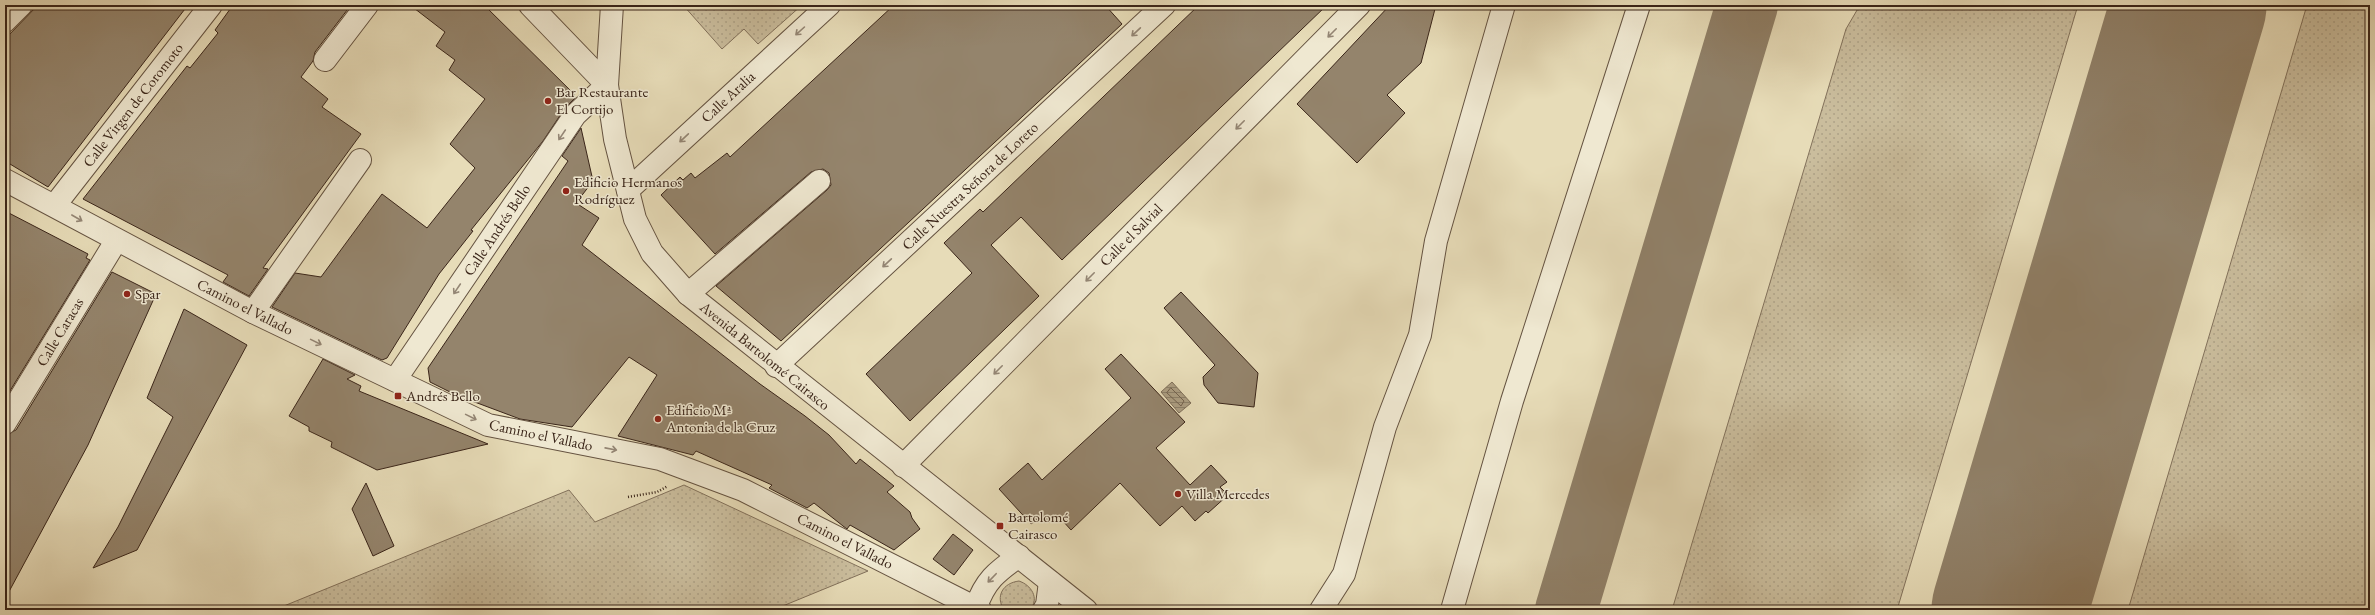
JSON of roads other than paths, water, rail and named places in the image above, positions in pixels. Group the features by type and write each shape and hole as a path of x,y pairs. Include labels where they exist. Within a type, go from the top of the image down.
{"street":[{"path":"5,21 21,5"},
{"name":"Calle Virgen de Coromoto","path":"55,205 211,5"},
{"path":"325,60 367,5"},
{"path":"530,5 607,86"},
{"name":"Avenida Bartolomé Cairasco","path":"612,5 607,86 615,140 635,219 652,253 688,294 776,366 1086,610"},
{"name":"Calle Aralia","path":"628,190 829,5"},
{"name":"Calle Nuestra Señora de Loreto","path":"776,366 1164,5"},
{"name":"Calle el Salvial","path":"903,466 1359,5"},
{"path":"1321,610 1344,574 1385,427 1420,335 1436,241 1504,5"},
{"path":"1452,610 1512,401 1639,5"},
{"name":"Calle Andrés Bello","path":"395,380 575,115 607,86"},
{"path":"253,312 360,160"},
{"name":"Camino el Vallado","path":"5,180 55,205 116,240 253,312 488,425 660,459 744,490 978,609"},
{"path":"688,294 819,181"},
{"name":"Calle Caracas","path":"5,423 116,240"},
{"path":"978,609 983,588 1002,568 1019,556"},
{"path":"1044,610 1048,605 1050,582"}],"water":[{"path":"1172,382 1191,403 1179,413 1161,392"}],"place":[{"name":"Bar Restaurante El Cortijo","path":"548,101"},
{"name":"Edificio Hermanos Rodríguez","path":"566,191"},
{"name":"Spar","path":"127,294"},
{"name":"Andrés Bello","path":"398,396"},
{"name":"Edificio Mª Antonia de la Cruz","path":"658,419"},
{"name":"Villa Mercedes","path":"1178,494"},
{"name":"Bartolomé Cairasco","path":"1000,526"}]}
